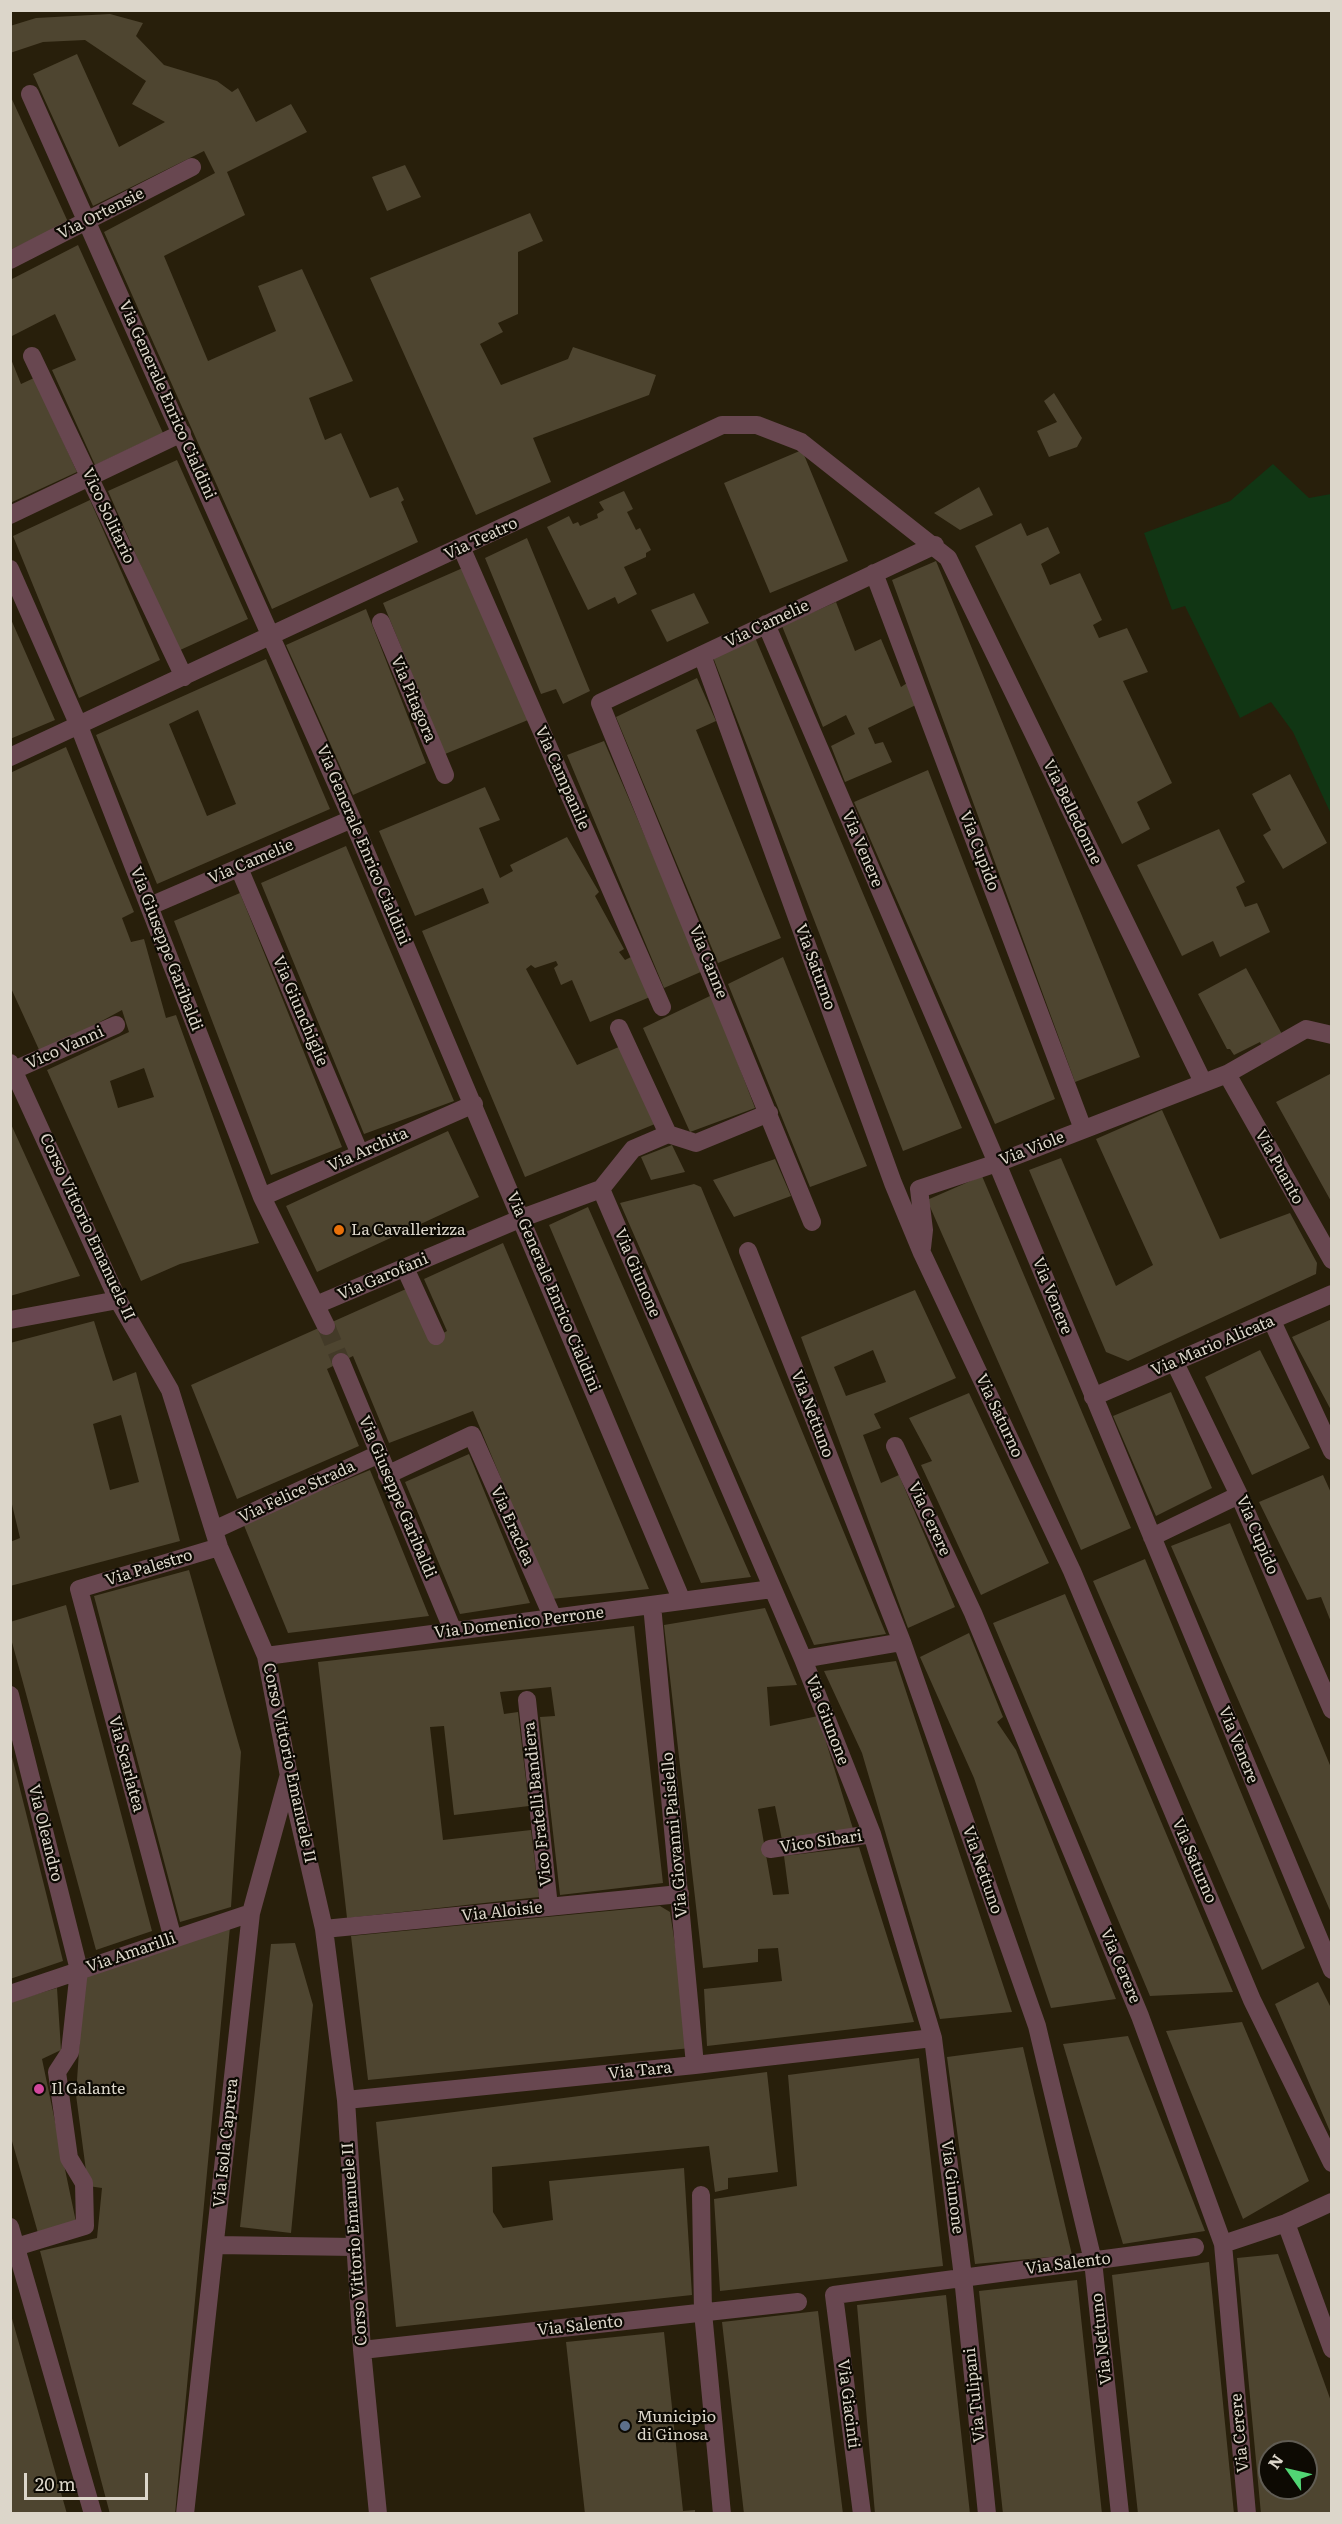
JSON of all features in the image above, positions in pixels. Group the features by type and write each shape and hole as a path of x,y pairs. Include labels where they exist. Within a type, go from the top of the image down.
{"street":[{"name":"Via Generale Enrico Cialdini","path":"30,94 352,819 682,1601"},
{"name":"Via Ortensie","path":"10,260 192,167"},
{"name":"Vico Solitario","path":"32,356 183,677"},
{"name":"Via Teatro","path":"10,757 462,549 722,425 757,425 801,442 934,545"},
{"path":"10,515 182,433"},
{"name":"Via Camelie","path":"600,703 934,545"},
{"name":"Via Belledonne","path":"934,545 948,558 1203,1082"},
{"name":"Via Campanile","path":"462,549 662,1007"},
{"name":"Via Giuseppe Garibaldi","path":"10,569 79,726 262,1197 326,1326"},
{"name":"Via Cupido","path":"874,573 1083,1130"},
{"name":"Via Pitagora","path":"381,622 445,775"},
{"name":"Via Venere","path":"766,624 998,1163 1332,1970"},
{"name":"Via Saturno","path":"702,655 893,1184 922,1253 1072,1571 1252,2000 1332,2163"},
{"name":"Via Canne","path":"600,703 812,1222"},
{"name":"Via Camelie","path":"150,906 352,819"},
{"name":"Via Giunchiglie","path":"239,867 360,1154"},
{"name":"Vico Vanni","path":"12,1067 116,1025"},
{"path":"619,1028 668,1134"},
{"name":"Via Viole","path":"922,1253 924,1230 919,1189 998,1163 1227,1074 1306,1029 1332,1035"},
{"name":"Corso Vittorio Emanuele II","path":"12,1067 16,1090 118,1300 170,1390 217,1539 266,1656 289,1776 324,1929 346,2100 362,2350 378,2514"},
{"name":"Via Puanto","path":"1227,1074 1332,1260"},
{"name":"Via Archita","path":"262,1197 474,1104"},
{"path":"601,1189 633,1149 668,1134 696,1143 769,1113"},
{"name":"Via Garofani","path":"316,1305 522,1218 601,1189"},
{"name":"Via Giunone","path":"601,1189 803,1659 872,1834 933,2038 963,2277"},
{"name":"Via Nettuno","path":"748,1251 902,1642 1037,2026 1093,2261 1120,2514"},
{"path":"405,1268 436,1336"},
{"name":"Via Mario Alicata","path":"1093,1397 1332,1294"},
{"path":"10,1320 118,1300"},
{"path":"1272,1321 1332,1451"},
{"name":"Via Giuseppe Garibaldi","path":"341,1362 453,1631"},
{"name":"Via Cupido","path":"1175,1363 1239,1495 1332,1710"},
{"name":"Via Eraclea","path":"387,1475 471,1435 554,1618"},
{"name":"Via Cerere","path":"895,1446 972,1613 1140,2016 1223,2244 1247,2514"},
{"name":"Via Felice Strada","path":"217,1539 379,1454"},
{"path":"1152,1537 1239,1495"},
{"name":"Via Palestro","path":"79,1589 217,1539"},
{"name":"Via Scarlatea","path":"79,1589 174,1939"},
{"name":"Via Domenico Perrone","path":"266,1656 772,1589"},
{"name":"Via Giovanni Paisiello","path":"652,1605 695,2065"},
{"path":"803,1659 902,1642"},
{"name":"Via Oleandro","path":"10,1695 80,1970"},
{"name":"Vico Fratelli Bandiera","path":"527,1700 549,1907"},
{"name":"Via Isola Caprera","path":"185,2514 251,1913 289,1776"},
{"name":"Vico Sibari","path":"770,1849 872,1834"},
{"name":"Via Aloisie","path":"324,1929 680,1894"},
{"name":"Via Amarilli","path":"10,1994 251,1913"},
{"path":"16,2247 86,2226 84,2183 69,2158 57,2072 70,2052 80,1970"},
{"name":"Via Tara","path":"346,2100 695,2065 933,2038"},
{"path":"701,2195 703,2312 722,2514"},
{"path":"1223,2244 1287,2223 1332,2202"},
{"path":"1287,2223 1332,2349"},
{"path":"10,2228 93,2514"},
{"path":"215,2245 355,2247"},
{"name":"Via Salento","path":"834,2295 1195,2247"},
{"name":"Via Tulipani","path":"963,2277 987,2514"},
{"name":"Via Giacinti","path":"834,2295 862,2514"},
{"name":"Via Salento","path":"362,2350 798,2302"}],"green space":[{"path":"1273,464 1309,498 1331,494 1331,814 1293,732 1271,702 1240,718 1185,606 1172,610 1144,533 1230,501"}],"building":[{"path":"110,14 143,23 136,36 164,65 217,81 232,92 238,88 256,122 291,104 307,132 227,172 245,215 164,256 208,361 276,331 258,286 302,269 353,381 309,398 325,440 341,433 370,498 398,487 404,500 401,502 418,542 272,609 104,232 215,173 204,151 93,206 33,74 77,54 119,147 165,122 132,104 146,81 85,40 43,42 10,53 10,26 36,18"},
{"path":"10,95 68,222 10,250"},
{"path":"405,165 421,197 387,211 372,177"},
{"path":"530,213 543,241 518,252 518,314 498,323 503,332 480,344 501,385 568,359 573,347 656,375 649,395 533,438 551,482 476,515 370,278"},
{"path":"78,245 163,433 95,465 52,370 76,360 55,314 10,337 10,280"},
{"path":"11,359 21,384 34,378 77,472 10,503"},
{"path":"1054,393 1082,438 1077,447 1049,457 1037,431 1057,422 1044,401"},
{"path":"802,450 848,561 770,593 724,483"},
{"path":"177,460 248,619 178,651 108,491"},
{"path":"979,487 993,515 960,530 934,513"},
{"path":"624,491 633,509 627,512 636,530 640,528 651,550 646,553 646,557 624,567 637,594 618,604 615,597 588,610 547,527 569,516 573,524 578,522 580,526 598,518 597,514 604,510 599,502"},
{"path":"90,500 160,660 79,698 13,536"},
{"path":"1021,523 1027,536 1048,527 1060,553 1041,564 1050,585 1080,573 1102,620 1093,625 1099,638 1127,628 1148,672 1123,681 1172,783 1137,802 1150,829 1122,844 975,546"},
{"path":"527,538 590,691 563,704 556,689 541,694 485,558"},
{"path":"936,561 1140,1057 1075,1082 892,580"},
{"path":"465,567 528,720 445,754 383,603"},
{"path":"694,593 709,623 667,642 651,610"},
{"path":"836,602 855,651 881,639 901,687 910,681 920,703 868,728 875,744 883,742 892,762 845,782 831,746 855,734 846,715 823,727 782,626"},
{"path":"366,609 426,763 353,795 286,645"},
{"path":"10,617 55,720 10,739"},
{"path":"754,635 962,1128 903,1151 711,652"},
{"path":"266,659 330,809 157,884 96,735","holes":["198,710 236,804 207,816 169,724"]},
{"path":"697,678 716,721 696,730 781,938 718,963 616,717"},
{"path":"604,741 703,971 664,988 567,755"},
{"path":"66,747 134,912 122,918 131,942 144,939 166,1018 176,1015 259,1243 180,1264 141,1281 47,1070 129,1032 122,1010 41,1054 10,986 10,773","holes":["144,1068 154,1097 118,1108 110,1081"]},
{"path":"928,770 1055,1099 995,1124 854,802"},
{"path":"1290,774 1327,843 1283,869 1263,835 1271,830 1252,794"},
{"path":"485,787 500,820 479,828 500,878 513,871 510,865 567,837 599,892 595,896 624,949 619,952 625,960 633,956 650,997 590,1022 572,980 561,985 554,968 558,965 556,961 535,968 531,965 526,969 577,1065 621,1046 655,1124 525,1177 422,931 489,903 483,888 415,916 379,831"},
{"path":"1219,829 1245,882 1236,887 1245,907 1257,903 1270,932 1220,957 1213,941 1182,956 1137,865"},
{"path":"346,846 454,1101 364,1134 261,883"},
{"path":"240,893 342,1147 271,1175 174,921"},
{"path":"783,957 867,1166 810,1187 728,984"},
{"path":"1246,968 1283,1036 1262,1046 1260,1042 1234,1055 1230,1049 1227,1049 1198,994"},
{"path":"712,995 755,1108 690,1132 643,1028"},
{"path":"1332,1073 1332,1203 1276,1102"},
{"path":"1162,1110 1220,1239 1290,1213 1317,1263 1316,1274 1128,1361 1106,1352 1029,1170 1061,1158 1116,1286 1153,1265 1096,1139"},
{"path":"10,1122 80,1276 10,1296"},
{"path":"448,1131 479,1197 317,1272 286,1206"},
{"path":"672,1145 685,1172 651,1180 641,1157"},
{"path":"775,1159 791,1196 734,1217 713,1180"},
{"path":"982,1176 1131,1528 1081,1550 927,1200"},
{"path":"694,1184 701,1187 886,1634 814,1645 620,1203"},
{"path":"588,1207 751,1577 701,1583 549,1225"},
{"path":"503,1243 649,1589 551,1599 473,1411 389,1443 353,1356 327,1369 359,1446 237,1499 191,1385 406,1289 430,1340 447,1331 424,1279"},
{"path":"915,1290 956,1378 874,1414 881,1428 863,1435 881,1483 899,1475 955,1607 908,1628 801,1337","holes":["873,1350 886,1382 846,1396 834,1367"]},
{"path":"1332,1319 1332,1412 1292,1337"},
{"path":"94,1321 113,1381 136,1372 180,1541 10,1586 10,1542 20,1538 10,1496 10,1343","holes":["121,1415 139,1482 110,1490 93,1424"]},
{"path":"1260,1350 1310,1448 1252,1475 1205,1377"},
{"path":"1171,1392 1212,1488 1156,1516 1113,1416"},
{"path":"969,1393 1049,1563 981,1595 921,1465 932,1461 909,1418"},
{"path":"469,1454 530,1603 460,1614 405,1482"},
{"path":"370,1470 429,1616 288,1633 243,1523"},
{"path":"1323,1475 1332,1495 1331,1622 1321,1597 1307,1600 1259,1502"},
{"path":"1230,1523 1332,1770 1332,1915 1171,1546"},
{"path":"1145,1559 1305,1948 1262,1970 1093,1581"},
{"path":"189,1570 241,1752 231,1907 180,1922 94,1596"},
{"path":"1065,1594 1233,1992 1150,1996 993,1623"},
{"path":"66,1605 152,1931 96,1950 10,1635 10,1622"},
{"path":"765,1608 797,1685 767,1687 770,1726 818,1716 854,1832 782,1840 775,1806 758,1809 773,1895 789,1894 784,1856 859,1847 914,2022 707,2046 704,1989 782,1981 778,1948 758,1949 758,1962 703,1968 664,1625"},
{"path":"634,1626 663,1883 560,1895 540,1717 555,1716 551,1687 500,1692 504,1714 518,1712 529,1806 454,1815 444,1726 430,1727 443,1840 531,1830 539,1897 347,1918 318,1662"},
{"path":"969,1633 1003,1717 997,1722 1016,1750 1116,1999 1051,2008 974,1778 920,1657"},
{"path":"896,1661 1012,2012 940,2019 862,1753 824,1671"},
{"path":"10,1749 63,1961 10,1979"},
{"path":"660,1906 670,1912 691,2048 368,2080 351,1936"},
{"path":"230,1927 175,2514 110,2514 40,2251 97,2238 102,2188 88,2186 76,2095 84,1977"},
{"path":"295,1943 313,2005 291,2233 240,2227 271,1944"},
{"path":"1318,1982 1332,2010 1332,2136 1275,2004"},
{"path":"57,1988 61,2050 42,2059 76,2222 38,2233 10,2134 10,2002"},
{"path":"1242,2022 1309,2181 1243,2219 1166,2031"},
{"path":"1128,2036 1205,2231 1123,2244 1063,2044"},
{"path":"1023,2047 1072,2255 975,2264 947,2057"},
{"path":"919,2058 943,2266 720,2291 714,2199 797,2186 788,2075"},
{"path":"767,2072 778,2172 728,2178 728,2189 715,2192 709,2146 492,2167 493,2212 503,2228 553,2220 549,2181 684,2168 692,2295 396,2327 376,2122"},
{"path":"1278,2254 1332,2404 1332,2514 1261,2514 1260,2500 1318,2500 1318,2440 1258,2440 1258,2482 1237,2258"},
{"path":"1209,2262 1234,2514 1138,2514 1112,2275"},
{"path":"1077,2280 1102,2514 1003,2514 979,2291"},
{"path":"946,2295 970,2514 875,2514 857,2305"},
{"path":"818,2311 843,2514 744,2514 722,2322"},
{"path":"11,2315 67,2514 10,2514"},
{"name":"Municipio di Ginosa","path":"664,2332 683,2511 695,2510 695,2514 585,2514 566,2342"}],"tunnel":[{"path":"326,1326 341,1362"}],"place":[{"name":"La Cavallerizza","path":"339,1230"},
{"name":"Il Galante","path":"39,2089"},
{"name":"Municipio di Ginosa","path":"625,2426"}]}
